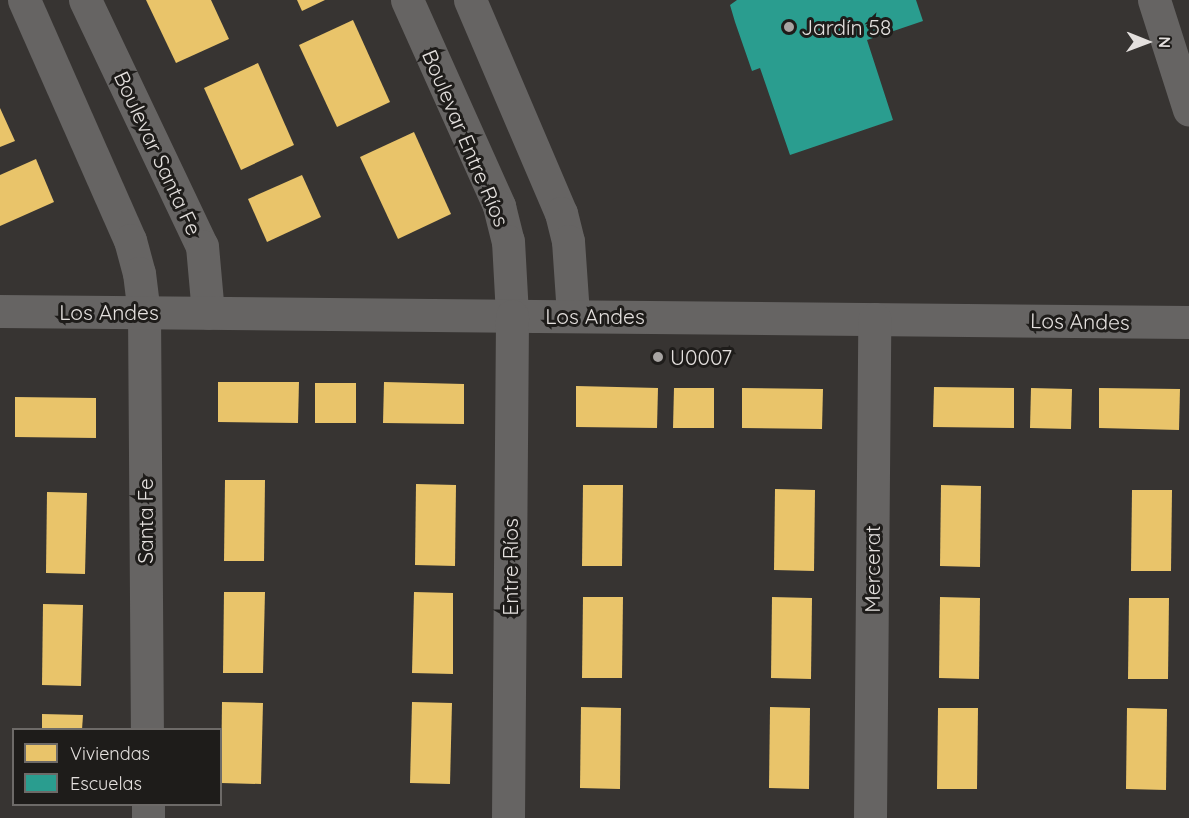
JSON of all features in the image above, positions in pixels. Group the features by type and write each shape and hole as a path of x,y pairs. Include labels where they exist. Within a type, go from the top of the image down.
{"street":[{"path":"24,0 130,240 144,312"},
{"name":"Boulevar Santa Fe","path":"85,0 202,246 208,313"},
{"name":"Boulevar Entre Ríos","path":"407,0 499,206 508,241 512,316"},
{"path":"470,0 561,213 568,241 573,315"},
{"path":"1155,0 1189,110"},
{"name":"Los Andes","path":"0,311 1189,322"},
{"name":"Santa Fe","path":"144,312 147,728"},
{"name":"Entre Ríos","path":"508,818 512,316"},
{"name":"Mercerat","path":"870,818 874,319"}],"building: Viviendas":[{"path":"146,0 211,0 229,39 176,63"},
{"path":"297,0 325,0 302,11"},
{"path":"353,20 390,102 337,127 299,45"},
{"path":"258,63 294,145 241,170 204,88"},
{"path":"0,108 15,141 0,147"},
{"path":"414,132 451,214 398,239 360,157"},
{"path":"36,159 54,202 0,226 0,175"},
{"path":"302,175 321,217 267,242 248,199"},
{"path":"218,382 299,382 298,423 218,422"},
{"path":"384,382 464,384 464,424 383,423"},
{"path":"315,383 356,383 356,423 315,423"},
{"path":"576,386 658,388 657,428 576,427"},
{"path":"934,387 1014,388 1014,428 933,427"},
{"path":"674,388 714,388 714,428 673,428"},
{"path":"742,388 823,389 822,429 742,428"},
{"path":"1031,388 1072,389 1071,429 1030,428"},
{"path":"1099,388 1180,389 1179,430 1099,428"},
{"path":"15,397 96,398 96,438 15,437"},
{"path":"225,480 265,480 264,561 224,561"},
{"path":"416,484 456,485 455,566 415,565"},
{"path":"583,485 623,485 622,566 582,566"},
{"path":"941,485 981,486 980,567 940,566"},
{"path":"775,489 815,490 814,571 774,570"},
{"path":"1132,490 1172,490 1171,571 1131,571"},
{"path":"47,492 87,493 85,574 46,573"},
{"path":"224,592 265,592 263,673 223,673"},
{"path":"414,592 453,593 453,674 412,673"},
{"path":"583,597 623,597 622,678 582,678"},
{"path":"772,597 812,598 811,679 771,678"},
{"path":"940,597 980,598 979,679 939,678"},
{"path":"1129,598 1169,598 1168,679 1128,679"},
{"path":"43,604 83,605 81,686 42,685"},
{"path":"222,702 263,703 261,784 222,783"},
{"path":"412,702 452,703 450,784 410,783"},
{"path":"581,707 621,708 620,789 580,788"},
{"path":"770,707 810,708 809,789 769,788"},
{"path":"938,708 978,708 977,789 937,789"},
{"path":"1127,708 1167,709 1166,790 1126,789"},
{"path":"42,714 83,715 82,728 42,728"}],"building: Escuelas":[{"path":"737,0 916,0 923,21 867,40 893,120 790,155 760,68 752,71 735,22 730,5"}],"place":[{"name":"Jardín 58","path":"789,27"},
{"name":"U0007","path":"658,357"}]}
